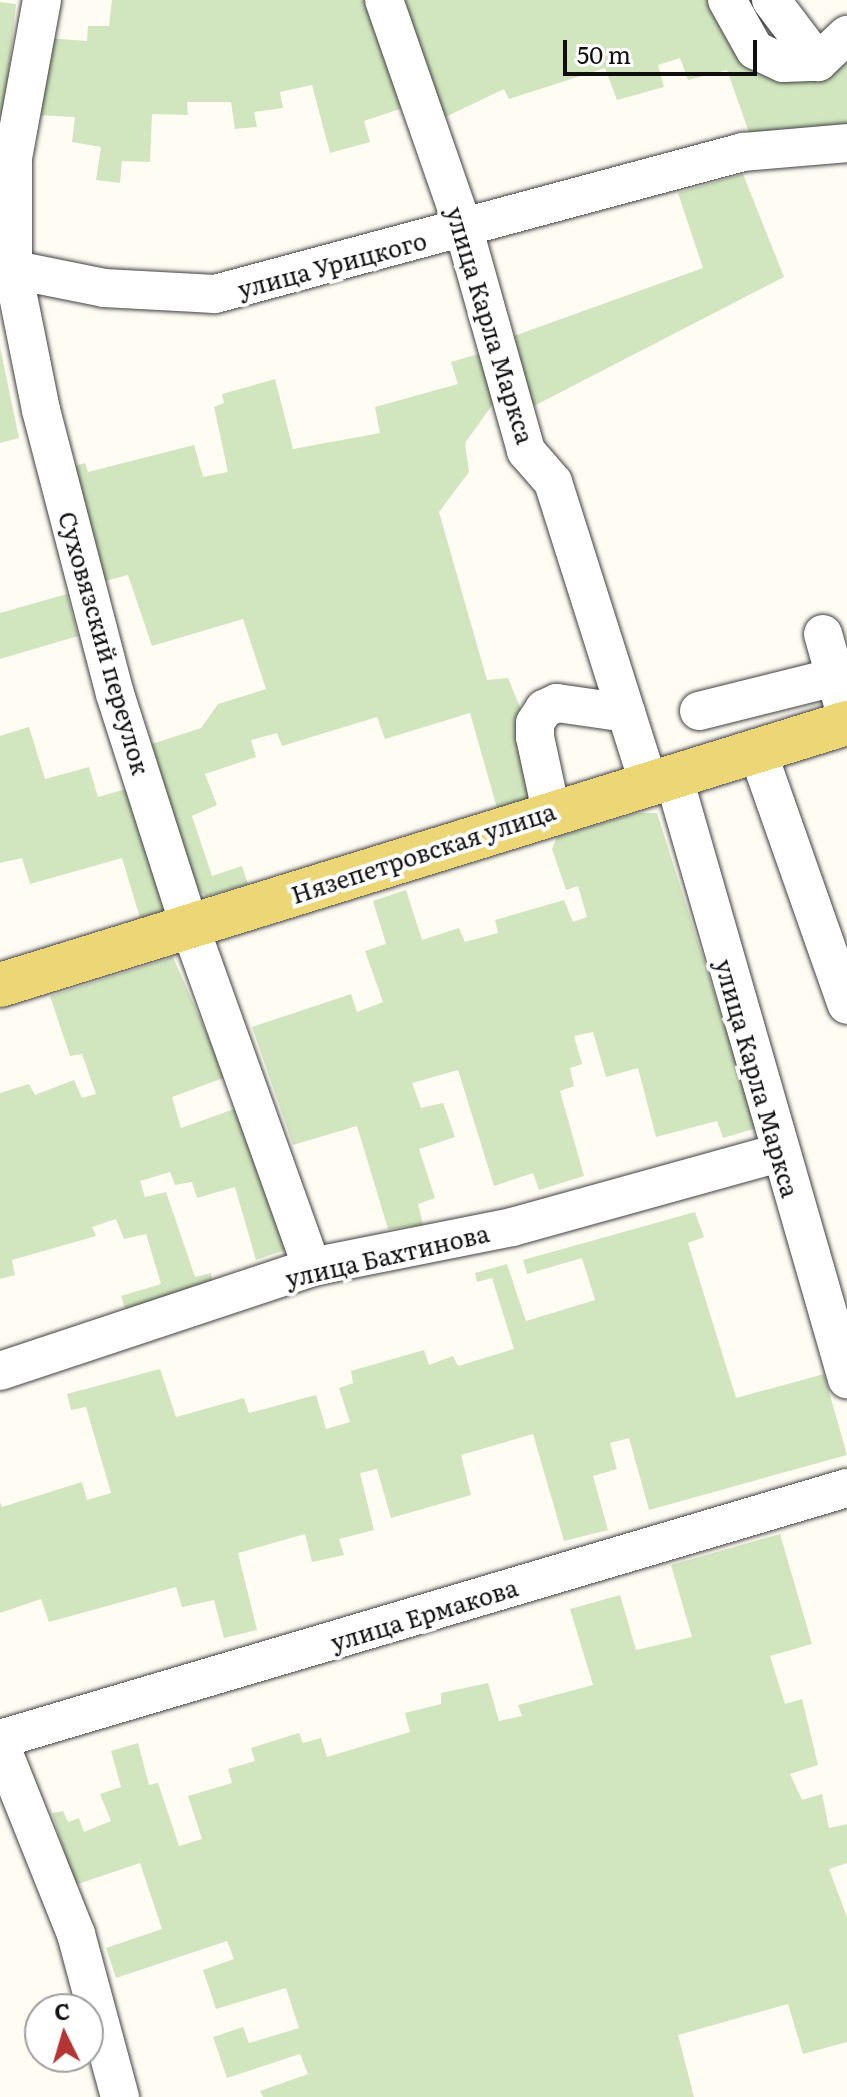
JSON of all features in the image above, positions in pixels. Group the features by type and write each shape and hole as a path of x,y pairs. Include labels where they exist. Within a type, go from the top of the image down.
{"main road":[{"name":"Нязепетровская улица","path":"0,985 847,721"}],"street":[{"name":"Суховязский переулок","path":"42,0 13,158 6,269 115,694 190,927 312,1267"},
{"name":"улица Карла Маркса","path":"384,0 464,230 526,451 553,482 626,713 660,779 847,1379"},
{"path":"727,0 755,50 783,63 818,62 847,35"},
{"path":"771,0 818,62"},
{"name":"улица Урицкого","path":"6,269 104,288 215,294 464,230 743,152 847,143"},
{"path":"823,634 847,721"},
{"path":"699,711 835,677"},
{"path":"551,811 535,737 535,723 544,709 557,703 626,713"},
{"path":"757,750 847,1005"},
{"name":"улица Бахтинова","path":"0,1371 312,1267 512,1227 778,1153"},
{"name":"улица Ермакова","path":"0,1741 847,1488"},
{"path":"0,1741 76,1934 120,2097"}],"green space":[{"path":"112,0 366,0 409,106 364,121 370,142 330,153 312,85 280,92 283,108 254,112 257,127 235,129 231,102 187,102 188,115 152,114 150,162 122,161 120,183 96,180 101,147 72,142 75,117 36,115 48,38 87,41 88,26 109,26"},
{"path":"399,0 717,0 734,43 847,48 847,131 751,138 727,70 688,80 680,58 658,65 664,87 617,100 605,68 509,99 504,89 437,121"},
{"path":"0,2 16,4 0,159"},
{"path":"743,174 784,277 528,409 511,337 703,268 678,193"},
{"path":"0,347 19,438 0,443"},
{"path":"485,352 493,404 465,443 469,472 439,512 487,680 508,678 528,727 543,795 497,808 470,713 385,739 377,717 282,746 277,733 251,740 256,757 205,774 217,805 192,816 212,876 242,866 248,884 207,896 189,886 149,745 201,728 218,704 266,689 243,619 152,646 128,575 98,583 73,467 85,463 88,472 194,445 203,477 228,472 214,407 224,403 222,394 275,379 293,449 380,433 375,407 458,384 451,362"},
{"path":"67,594 78,636 0,659 0,613"},
{"path":"29,727 45,779 89,767 98,797 126,789 166,910 140,918 122,858 30,884 22,858 0,863 0,736"},
{"path":"637,813 657,813 757,1128 723,1138 717,1121 656,1137 638,1068 606,1077 593,1032 574,1036 582,1064 570,1068 574,1086 560,1091 584,1176 539,1190 533,1173 494,1186 458,1070 412,1083 421,1108 443,1103 455,1137 419,1149 435,1198 418,1204 423,1225 388,1229 357,1126 293,1145 252,1027 351,994 357,1012 383,1002 365,951 386,944 373,901 406,890 422,940 459,928 465,942 498,933 495,920 564,900 573,922 587,917 578,886 566,890 552,849 557,837"},
{"path":"173,957 226,1077 172,1097 181,1128 240,1107 291,1248 256,1260 235,1187 197,1198 192,1182 175,1185 170,1172 140,1181 145,1197 166,1192 195,1277 211,1273 213,1285 126,1311 121,1296 161,1284 146,1234 124,1239 116,1219 92,1227 96,1236 12,1260 15,1275 0,1279 0,1093 29,1084 35,1095 74,1080 82,1098 96,1094 82,1054 70,1056 50,996"},
{"path":"695,1212 704,1237 688,1243 736,1398 824,1374 847,1455 649,1510 629,1438 610,1443 617,1469 593,1476 608,1530 564,1541 533,1434 461,1455 471,1495 391,1518 377,1469 360,1473 374,1530 339,1539 344,1555 312,1562 305,1534 238,1553 257,1630 224,1638 214,1600 182,1607 176,1587 49,1622 41,1599 0,1613 0,1502 2,1507 82,1482 87,1500 111,1493 86,1407 71,1410 67,1394 160,1369 176,1417 244,1398 249,1413 316,1395 326,1429 350,1422 339,1388 353,1383 351,1371 424,1350 429,1365 453,1356 458,1366 514,1349 492,1278 477,1282 475,1273 507,1264 526,1321 595,1300 582,1258 527,1274 523,1260"},
{"path":"780,1534 812,1644 770,1656 785,1704 802,1699 818,1765 790,1774 802,1800 822,1794 829,1828 847,1824 847,1863 829,1869 847,1917 847,2042 803,2054 788,2004 678,2035 694,2097 263,2097 260,2091 308,2074 300,2054 227,2078 213,2037 243,2027 249,2043 299,2028 286,1988 216,2009 203,1970 234,1959 227,1941 116,1978 106,1948 162,1929 140,1863 75,1885 52,1813 63,1811 68,1822 79,1818 84,1832 111,1821 100,1794 121,1787 111,1751 138,1743 149,1785 158,1783 179,1846 202,1839 188,1796 232,1783 228,1769 255,1761 251,1748 299,1733 303,1743 321,1738 327,1757 410,1732 405,1713 441,1704 441,1693 488,1683 499,1721 522,1716 518,1705 593,1685 570,1609 620,1595 636,1650 692,1637 671,1565"}]}
